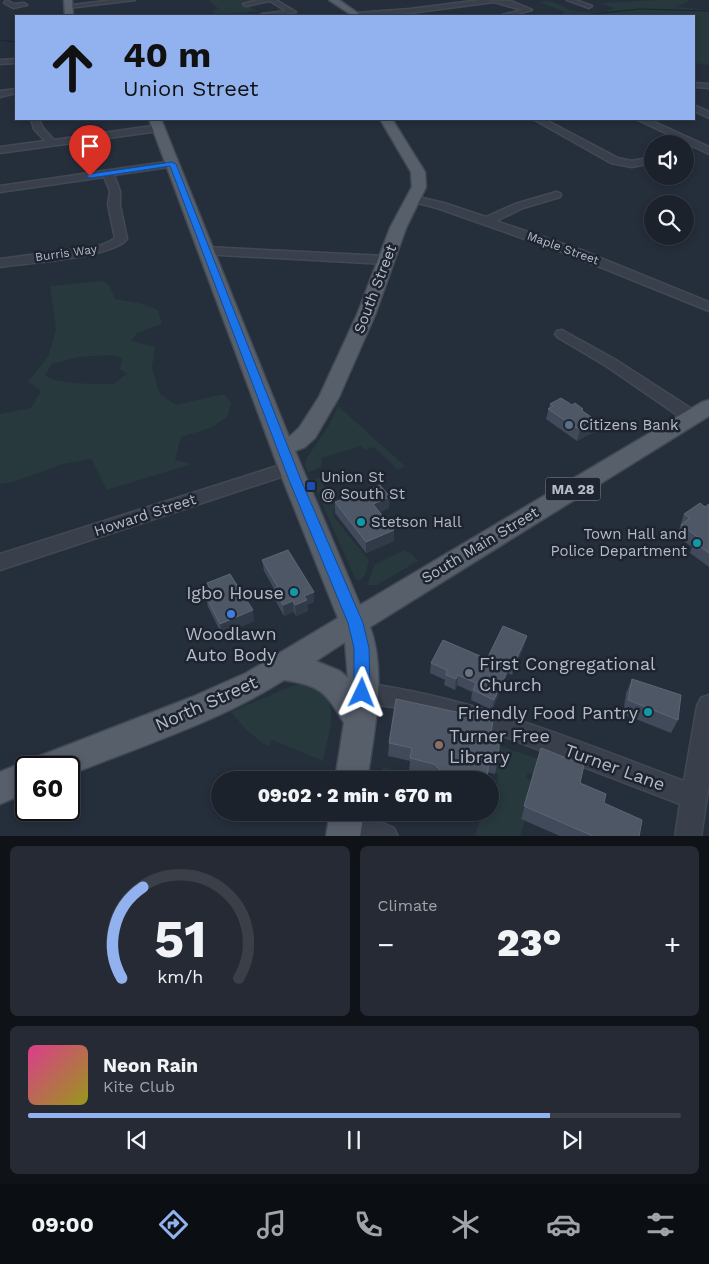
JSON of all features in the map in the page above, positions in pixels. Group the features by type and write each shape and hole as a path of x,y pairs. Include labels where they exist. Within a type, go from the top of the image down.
{"main road":[{"path":"333,0 354,14"},
{"name":"South Street","path":"283,448 291,445 303,436 321,413 348,357 398,228 414,199 419,185 418,172 387,120"},
{"path":"157,124 290,468 355,623 362,648 361,707 352,771"},
{"name":"South Main Street","path":"355,623 701,412"},
{"name":"North Street","path":"78,756 211,703 281,667 355,623"},
{"path":"281,667 312,672 326,677 361,707"},
{"path":"0,788 15,782"}],"street":[{"path":"3,2 16,0"},
{"path":"68,3 132,0"},
{"path":"246,4 268,0"},
{"path":"270,15 293,12 272,0"},
{"path":"354,14 410,11 499,0 529,10 506,15"},
{"path":"570,0 589,6"},
{"path":"3,2 13,6 24,5"},
{"path":"354,14 372,6"},
{"path":"410,11 418,15"},
{"path":"0,62 15,61"},
{"path":"695,85 709,86"},
{"path":"3,94 15,100"},
{"path":"695,108 709,114"},
{"path":"34,120 39,129 52,143"},
{"path":"540,120 615,161 632,164 644,162"},
{"path":"643,120 708,151"},
{"path":"0,150 52,143 157,124"},
{"path":"694,153 708,151"},
{"path":"0,189 172,164"},
{"name":"Burris Way","path":"0,262 100,249 113,245 121,239 114,205 114,191 108,173"},
{"path":"487,221 519,206 556,196"},
{"name":"Maple Street","path":"414,199 435,203 586,256 709,307"},
{"path":"206,251 386,260"},
{"path":"562,334 701,412"},
{"name":"Howard Street","path":"0,562 290,468"},
{"name":"Turner Lane","path":"361,707 393,697 495,722 694,797"},
{"path":"688,836 709,706"},
{"path":"345,826 386,836"}],"shaded area":[{"path":"209,0 262,0 243,3 257,11 218,15 211,11 219,9"},
{"path":"687,0 690,1 676,7 709,10 709,65 695,63 695,15 561,15 564,12 539,2 551,1 570,10 583,12 605,12 615,8 600,3"},
{"path":"103,281 110,286 115,299 144,304 158,310 162,324 137,333 131,341 155,347 152,367 159,393 176,405 224,394 231,403 228,416 213,427 181,437 175,460 192,464 107,490 91,459 63,464 13,482 0,484 0,414 31,408 41,391 28,382 48,357 56,329 50,286","holes":["113,355 122,359 120,369 127,374 113,384 58,381 45,375 52,364 78,357"]},
{"path":"338,406 405,466 398,470 374,447 365,450 361,446 321,458 322,466 308,473 305,466 306,459 329,425"},
{"path":"319,477 337,508 333,510 333,516 369,560 365,575 360,581 355,578 312,481"},
{"path":"405,550 418,561 377,585 367,585 375,564"},
{"path":"304,683 319,689 326,696 329,704 331,723 323,761 272,740 268,747 246,730 231,712 292,686"},
{"path":"500,746 539,759 533,775 528,773 526,778 531,780 521,819 525,821 520,836 475,835 479,821 499,821 499,771 495,771 497,751 499,751"},
{"path":"382,767 402,771 382,771"}],"building":[{"path":"561,398 572,405 575,403 583,409 581,410 597,421 580,430 548,409 553,406 550,404"},
{"path":"380,485 390,497 373,504 394,530 366,542 335,502"},
{"path":"700,503 705,507 709,504 709,553 694,542 699,538 681,525 690,518 684,514"},
{"name":"Igbo House","path":"288,550 314,592 304,596 307,600 295,605 293,601 283,605 274,589 278,587 262,560"},
{"name":"Woodlawn Auto Body","path":"230,574 253,610 220,624 206,597 213,594 207,583"},
{"name":"First Congregational Church","path":"503,626 527,636 514,664 511,663 494,700 473,690 476,683 458,675 456,679 446,675 447,670 431,663 443,640 487,659"},
{"path":"632,679 681,695 678,720 628,700"},
{"name":"Turner Free Library","path":"396,699 493,720 491,734 500,735 498,760 489,759 488,771 441,771 434,764 410,758 412,748 389,743"},
{"path":"541,748 584,765 580,783 606,794 604,803 642,820 639,836 593,836 524,806"}],"waterway":[{"path":"583,15 640,9 709,11"},
{"path":"0,40 15,42"}],"place":[{"name":"Citizens Bank","path":"569,425"},
{"name":"Union St @ South St","path":"311,486"},
{"name":"Stetson Hall","path":"361,522"},
{"name":"Town Hall and Police Department","path":"697,543"},
{"name":"Igbo House","path":"294,592"},
{"name":"Woodlawn Auto Body","path":"231,614"},
{"name":"First Congregational Church","path":"469,673"},
{"name":"Friendly Food Pantry","path":"648,712"},
{"name":"Turner Free Library","path":"439,745"}],"route":[{"path":"90,176 172,164 295,480 355,623 362,648 362,693"}]}
